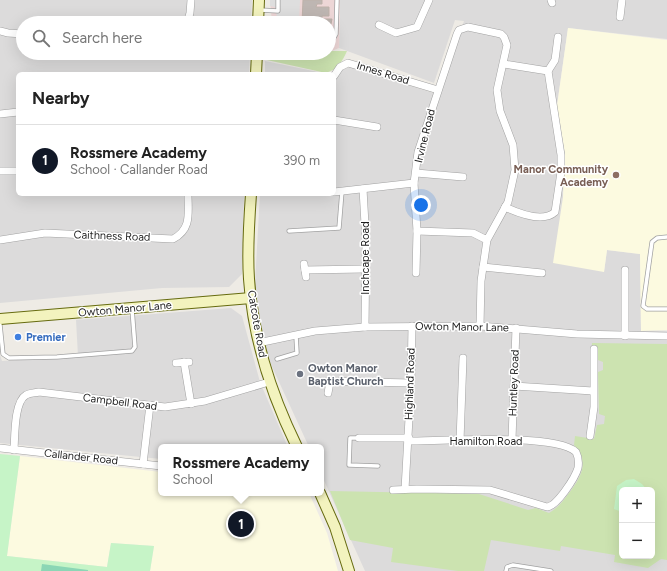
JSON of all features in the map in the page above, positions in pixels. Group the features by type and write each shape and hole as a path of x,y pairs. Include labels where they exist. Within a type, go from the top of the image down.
{"street":[{"path":"189,16 191,0"},
{"path":"379,25 396,34 416,27 429,0"},
{"path":"620,17 622,0"},
{"name":"Irvine Road","path":"416,273 417,231 414,183 418,152 459,30 468,27 501,34 507,44 504,64"},
{"path":"0,31 16,34"},
{"path":"505,207 520,213 545,217 555,212 561,172 561,155 548,71 553,65 559,49 558,37"},
{"path":"256,72 257,60"},
{"name":"Innes Road","path":"336,73 340,67 348,63 438,90"},
{"path":"480,326 481,281 487,240 505,207 514,184 515,155 498,102 497,90 504,64 548,71"},
{"path":"0,114 16,112"},
{"path":"336,120 377,127"},
{"path":"0,171 16,171"},
{"path":"416,173 463,178"},
{"path":"336,192 414,183"},
{"name":"Inchcape Road","path":"363,189 366,242 364,269 365,327"},
{"name":"Caithness Road","path":"0,239 45,234 173,239 181,235 186,228 188,196"},
{"name":"Catcote Road","path":"251,196 248,244 251,298 258,343 269,382 283,418 296,444"},
{"path":"417,231 473,233 487,240"},
{"path":"483,267 542,273"},
{"path":"305,270 364,269"},
{"path":"625,270 629,286 625,336"},
{"name":"Owton Manor Lane","path":"0,319 251,298"},
{"name":"Owton Manor Lane","path":"258,343 315,331 365,327 412,326 480,326 577,334 667,336"},
{"name":"Highland Road","path":"405,489 409,440 412,326"},
{"name":"Huntley Road","path":"512,439 516,328"},
{"path":"590,436 594,349"},
{"path":"460,440 463,358"},
{"path":"183,362 191,404"},
{"path":"593,364 601,365"},
{"name":"Campbell Road","path":"14,450 18,405 27,395 39,392 165,407 191,404 269,382"},
{"path":"328,393 326,382 411,383"},
{"path":"514,386 593,391"},
{"path":"143,464 150,405"},
{"path":"592,417 601,418"},
{"name":"Hamilton Road","path":"359,438 409,440 512,439 565,446 576,452 578,463 575,476 551,507 490,490 393,490"},
{"name":"Callander Road","path":"0,448 158,466"},
{"path":"321,496 335,527 349,571"}],"lane":[{"path":"262,7 278,10 278,0"},
{"path":"336,34 337,0"},
{"path":"289,231 339,228 342,191"},
{"path":"667,237 657,238 652,242 643,306 647,309 667,309"},
{"path":"0,325 3,354 5,357 9,358 56,358 132,351 135,347 132,308"},
{"path":"277,360 297,353 296,336"},
{"path":"359,438 350,438 349,465 378,466"},
{"path":"506,571 507,567 513,565 551,571"}],"shaded area":[{"path":"0,0 252,0 251,16 16,16 16,60 250,60 249,72 16,72 16,196 244,196 242,274 229,287 162,288 0,303"},
{"path":"270,0 340,0 339,48 336,49 336,16 271,16"},
{"path":"270,0 300,0 299,16 277,16 275,7 270,6"},
{"path":"340,0 667,0 667,39 568,28 557,105 565,153 563,197 604,272 607,250 640,254 641,330 667,331 667,571 365,571 324,481 324,444 308,444 262,345 254,301 260,196 336,196 336,72 334,72 350,67 440,95 464,21 455,20 434,83 339,48"},
{"name":"Manor Community Academy","path":"568,28 667,40 667,330 641,331 640,254 607,250 604,272 553,263 563,197 565,153 557,106"},
{"path":"265,61 318,72 265,72"},
{"path":"231,308 242,316 260,382 287,444 158,444 158,459 0,443 0,355 2,361 78,356 76,320"},
{"path":"20,456 158,472 158,496 310,496 327,533 338,571 150,571 154,546 111,543 107,567 7,556"}],"green space":[{"path":"336,51 347,51 339,65 328,72 321,72 267,60 336,60"},
{"path":"592,343 667,344 667,560 661,559 648,568 614,562 615,555 561,546 560,551 491,540 484,571 458,571 391,562 393,548 350,540 330,491 479,494 528,510 536,508 549,513 555,509 573,487 582,469 582,457 574,445 575,436 594,439 597,425 604,424 605,416 599,414 598,372 603,370 603,362 598,360 598,347 592,347"},
{"path":"0,454 20,456 7,556 107,567 111,543 154,546 150,571 0,571"},
{"path":"634,479 644,487 619,487 619,511 614,509 617,486 626,480"},
{"path":"42,564 88,570 88,571 41,571"}],"building":[{"path":"303,0 322,0 322,4 317,4 316,7 329,7 329,16 302,16"}],"place":[{"name":"Manor Community Academy","path":"616,175"},
{"name":"Premier","path":"18,337"},
{"name":"Owton Manor Baptist Church","path":"300,374"},
{"name":"Rossmere Academy","path":"241,524"}]}
